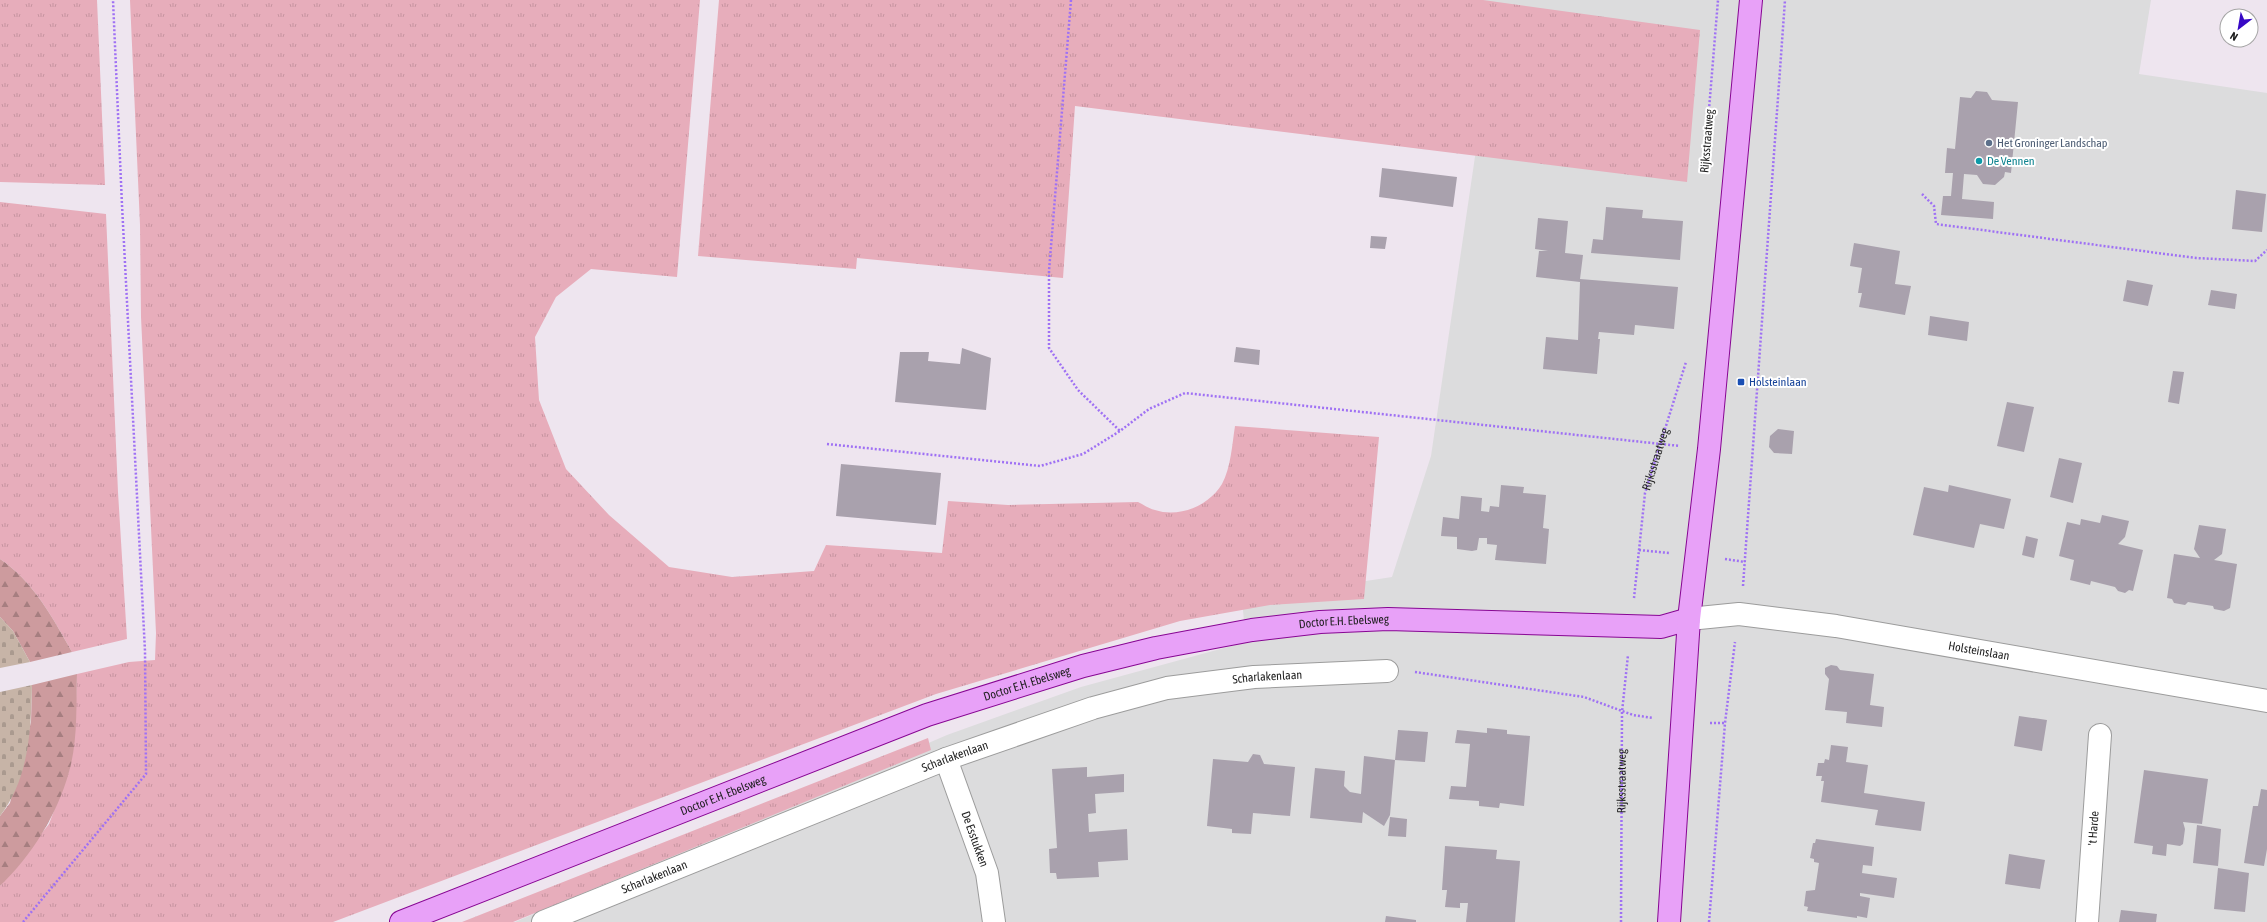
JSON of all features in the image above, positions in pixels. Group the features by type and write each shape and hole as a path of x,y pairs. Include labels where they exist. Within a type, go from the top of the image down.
{"main road":[{"path":"1669,922 1689,619 1708,450 1750,0"},
{"name":"Doctor E.H. Ebelsweg","path":"401,922 927,715 1083,666 1156,648 1252,630 1320,622 1388,619 1661,626 1689,619"}],"street":[{"name":"Holsteinslaan","path":"1689,619 1739,614 1836,626 2267,700"},
{"name":"Scharlakenlaan","path":"543,922 946,759 1093,708 1167,688 1254,677 1387,671"},
{"name":"'t Harde","path":"2087,922 2100,735"},
{"name":"De Esstukken","path":"946,759 987,873 994,922"}],"path":[{"path":"23,922 146,774 145,651 113,0"},
{"path":"1071,0 1049,271 1049,348 1078,390 1120,431"},
{"name":"Rijksstraatweg","path":"1705,164 1718,0"},
{"path":"1709,922 1725,723 1744,579 1785,0"},
{"path":"1922,194 1934,206 1936,224 2196,258 2255,261 2267,250"},
{"name":"Rijksstraatweg","path":"1621,922 1622,712 1645,493 1687,356"},
{"path":"827,444 1040,466 1083,454 1120,431 1149,409 1184,393 1708,450"},
{"path":"1387,671 1419,672 1584,697 1622,712 1650,718 1683,719"}],"shaded area":[{"path":"1459,0 2151,0 2139,74 2267,93 2267,922 515,922 947,735 1081,687 1246,642 1242,600 1392,577 1431,456 1477,143"}],"green space":[{"path":"0,0 97,0 105,185 0,182"},
{"path":"130,0 700,0 677,277 591,269 556,297 535,337 539,400 566,469 609,515 669,567 732,577 814,571 826,545 942,553 948,501 1008,505 1138,502 1151,509 1164,512 1183,511 1201,504 1216,492 1222,484 1229,463 1235,426 1379,437 1364,599 1270,605 1180,621 936,694 333,922 0,922 0,886 49,824 69,771 75,725 77,674 129,662 155,660 156,633 141,317 140,225"},
{"path":"719,0 1483,0 1700,30 1687,182 1075,106 1063,278 857,258 856,269 698,256"},
{"path":"0,202 106,214 118,492 127,639 72,652 50,613 32,589 12,568 0,559"},
{"path":"0,559 12,568 32,589 50,613 72,652 30,662 13,631 0,617"},
{"path":"0,617 13,631 30,662 0,668"},
{"path":"77,674 74,748 64,788 58,804 33,848 0,886 0,816 10,803 31,722 32,685"},
{"path":"32,685 31,720 23,770 10,801 0,816 0,692"},
{"path":"928,738 931,750 513,922 462,922"}],"building":[{"name":"De Vennen","path":"1976,91 1987,92 1992,100 2018,102 2011,173 2005,172 2004,177 1995,185 1983,184 1977,175 1964,174 1962,199 1994,202 1993,219 1941,215 1943,196 1951,196 1953,173 1945,173 1947,148 1955,149 1960,97 1971,98"},
{"path":"1382,168 1457,177 1453,207 1379,197"},
{"path":"2236,190 2266,194 2262,232 2232,229"},
{"path":"1606,207 1643,210 1642,218 1683,221 1680,260 1591,253 1593,239 1603,240"},
{"path":"1538,218 1568,221 1565,253 1583,255 1580,279 1678,287 1674,329 1635,325 1634,335 1599,332 1598,339 1600,339 1597,374 1543,369 1546,337 1578,340 1580,282 1536,277 1539,251 1548,251 1535,249"},
{"path":"1371,236 1387,237 1385,249 1370,248"},
{"path":"1854,243 1900,251 1895,284 1911,286 1905,315 1859,307 1862,293 1858,293 1862,268 1850,266"},
{"path":"2127,280 2153,285 2148,306 2123,301"},
{"path":"2211,290 2237,294 2235,309 2208,305"},
{"path":"1930,316 1969,322 1967,341 1928,335"},
{"path":"1236,347 1260,350 1259,365 1234,362"},
{"path":"962,348 991,358 986,410 895,402 900,352 929,352 928,361 960,364"},
{"path":"2173,371 2184,372 2179,404 2168,402"},
{"path":"2007,402 2034,407 2024,452 1997,446"},
{"path":"1778,429 1794,431 1792,454 1774,453 1769,447 1770,436"},
{"path":"2059,458 2082,463 2073,503 2050,497"},
{"path":"841,464 941,473 936,525 836,516"},
{"path":"1501,485 1524,487 1523,493 1546,495 1543,528 1549,529 1546,564 1495,560 1497,545 1487,544 1487,538 1479,538 1477,550 1472,551 1457,549 1457,537 1441,536 1443,517 1459,519 1461,496 1482,498 1481,511 1489,512 1490,506 1499,507"},
{"path":"1949,485 2011,499 2004,529 1980,524 1974,548 1913,535 1924,487 1948,492"},
{"path":"2102,515 2129,521 2125,537 2118,544 2143,550 2133,591 2129,590 2125,593 2118,591 2115,587 2091,581 2090,585 2070,580 2074,560 2059,556 2067,522 2080,525 2081,519 2100,523"},
{"path":"2199,525 2226,529 2222,554 2214,560 2237,564 2230,608 2224,611 2214,609 2213,606 2188,602 2185,605 2174,603 2172,599 2167,598 2174,554 2200,558 2194,549"},
{"path":"2026,536 2038,539 2034,558 2022,555"},
{"path":"1831,665 1837,666 1840,670 1874,674 1870,705 1884,707 1882,727 1846,723 1847,712 1825,710 1829,679 1825,674 1825,668"},
{"path":"2019,716 2047,720 2042,751 2014,746"},
{"path":"1487,728 1507,730 1507,734 1530,736 1524,806 1500,803 1499,808 1479,806 1479,801 1449,799 1451,786 1466,787 1470,744 1455,743 1457,730 1487,733"},
{"path":"1398,730 1428,732 1425,762 1395,760"},
{"path":"1831,745 1848,747 1846,762 1868,765 1864,793 1925,802 1921,831 1875,825 1878,810 1821,802 1824,781 1821,781 1822,776 1816,776 1818,763 1824,763 1825,759 1829,760"},
{"path":"1253,754 1260,755 1264,764 1295,767 1290,816 1253,813 1251,834 1232,833 1232,829 1207,826 1213,759 1248,762"},
{"path":"1364,756 1395,760 1390,815 1384,826 1363,812 1362,823 1310,818 1315,768 1345,771 1344,786 1350,792 1361,794"},
{"path":"1087,767 1087,777 1124,774 1124,792 1095,794 1096,813 1088,814 1089,832 1127,829 1128,860 1098,862 1099,877 1057,879 1056,873 1050,873 1049,849 1057,848 1052,769"},
{"path":"2144,770 2208,779 2202,824 2183,822 2185,829 2183,844 2180,846 2167,844 2166,856 2152,854 2153,846 2134,843"},
{"path":"2261,789 2267,790 2267,849 2264,866 2244,863 2253,806 2258,806"},
{"path":"1390,817 1407,819 1406,837 1388,836"},
{"path":"2197,825 2221,829 2218,866 2193,863"},
{"path":"1816,839 1874,847 1872,866 1863,865 1862,873 1897,878 1894,898 1860,893 1860,896 1870,898 1867,918 1807,911 1808,907 1804,906 1806,891 1815,890 1819,863 1814,862 1814,859 1810,858 1813,843 1815,843"},
{"path":"1445,846 1497,850 1496,859 1520,861 1515,922 1466,922 1468,903 1460,903 1460,908 1445,907 1447,890 1442,890"},
{"path":"2009,854 2045,860 2040,889 2005,884"},
{"path":"2218,868 2249,873 2245,912 2214,909"},
{"path":"2121,910 2157,914 2156,922 2119,922"},
{"path":"1386,916 1416,920 1416,922 1385,922"}],"place":[{"name":"Het Groninger Landschap","path":"1989,143"},
{"name":"De Vennen","path":"1979,161"},
{"name":"Holsteinlaan","path":"1741,382"}]}
